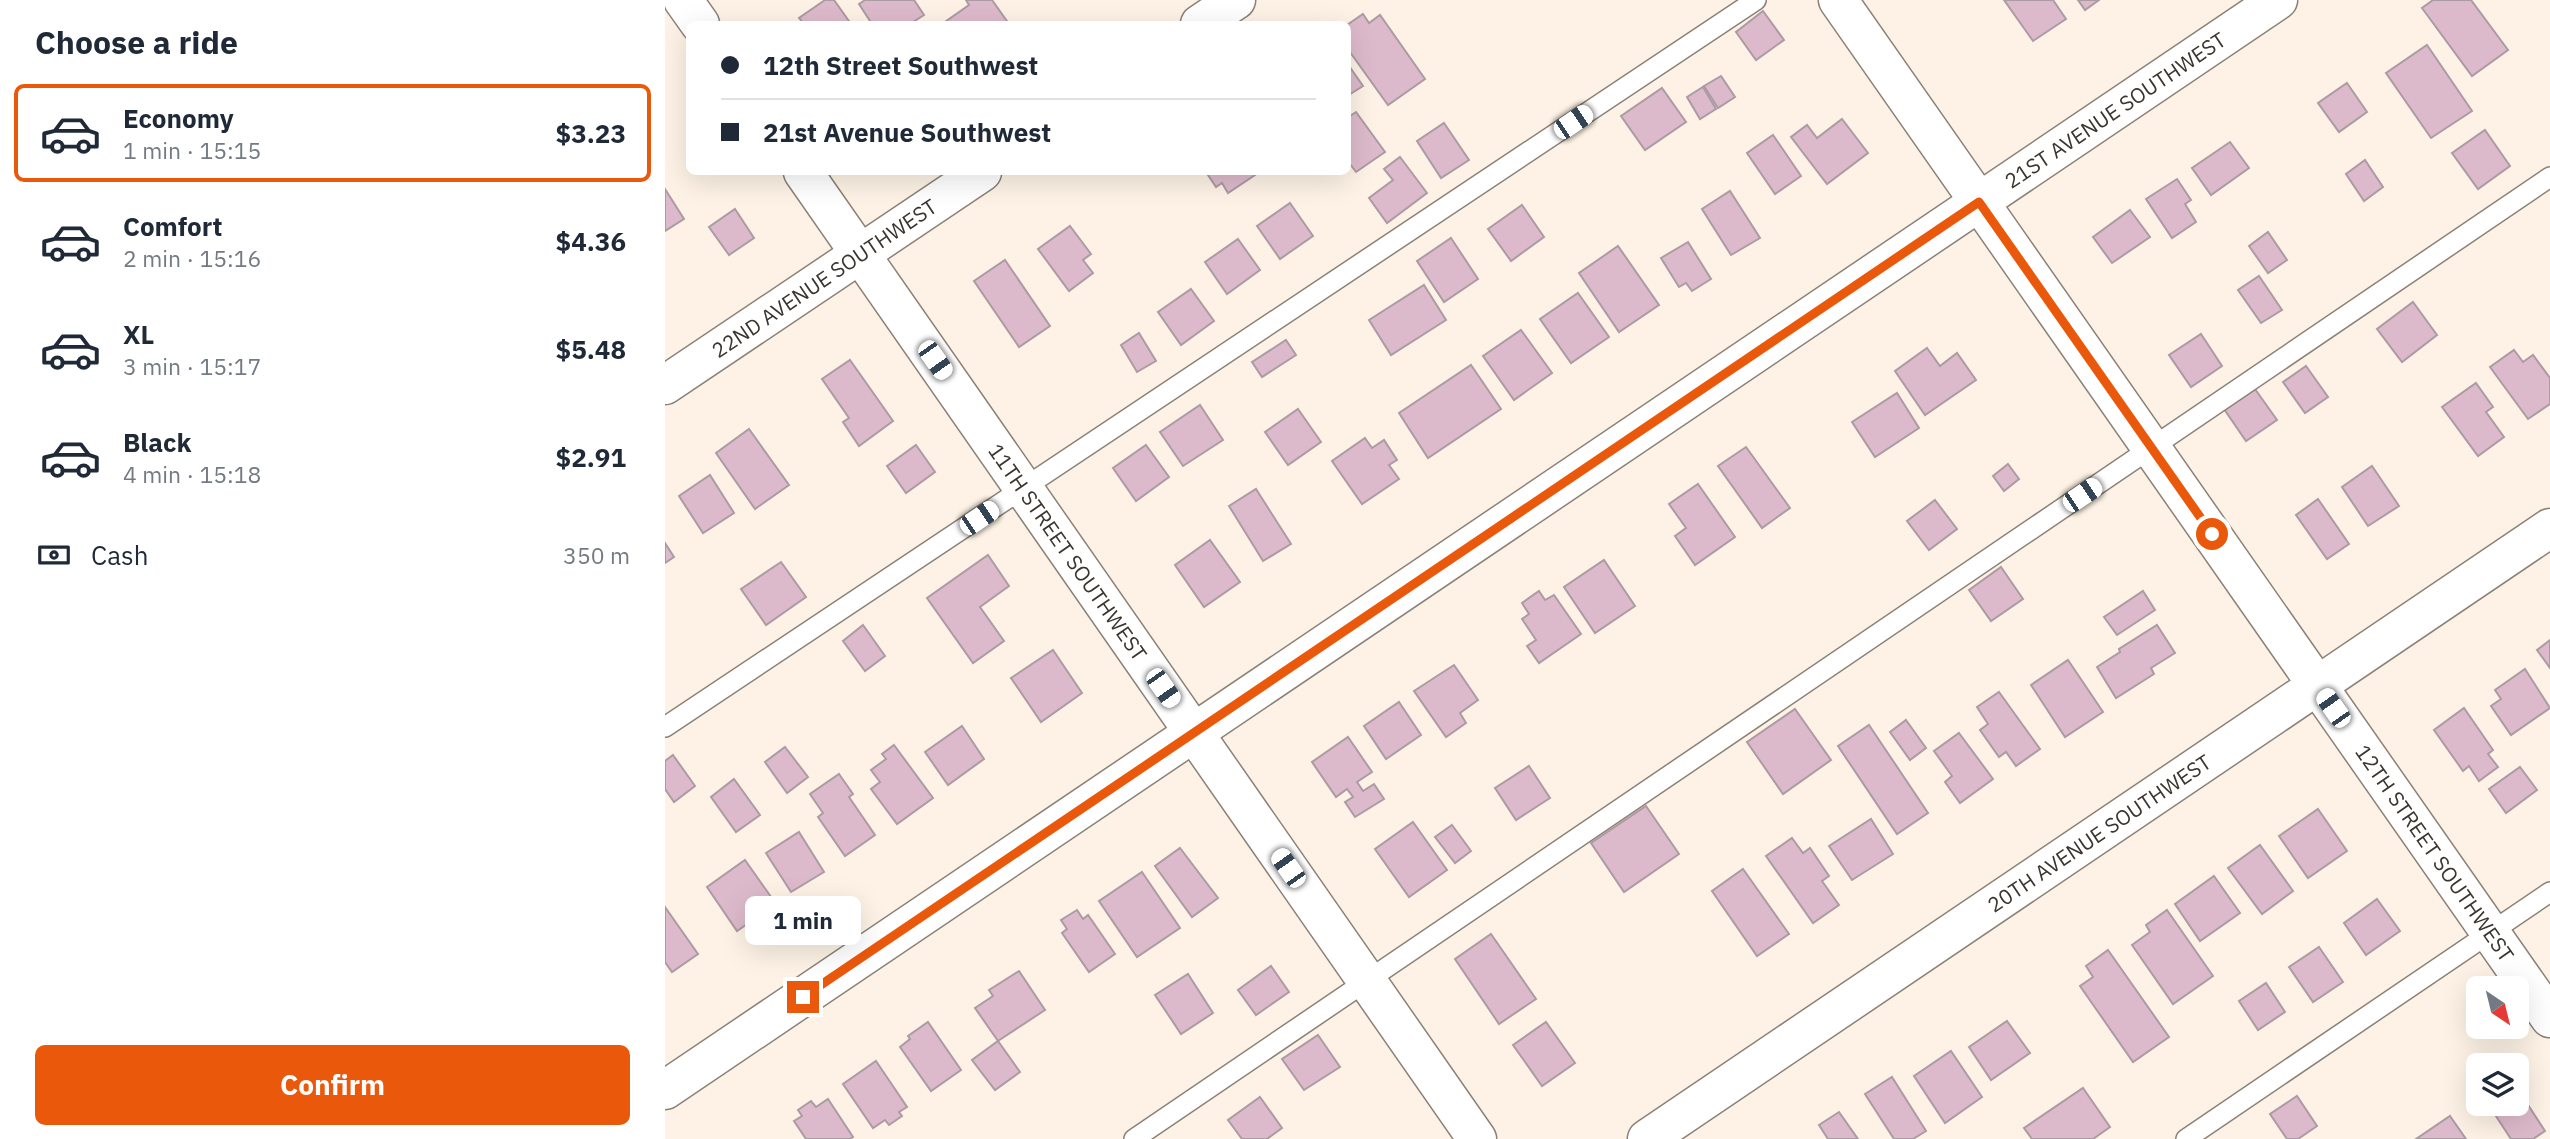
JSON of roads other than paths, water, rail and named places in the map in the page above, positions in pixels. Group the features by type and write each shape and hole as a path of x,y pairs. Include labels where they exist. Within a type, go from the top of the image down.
{"street":[{"path":"683,0 698,21"},
{"path":"1205,21 1237,0"},
{"name":"12TH STREET SOUTHWEST","path":"1838,0 2550,1018"},
{"name":"21ST AVENUE SOUTHWEST","path":"665,1090 2278,0"},
{"name":"11TH STREET SOUTHWEST","path":"805,175 1477,1139"},
{"name":"22ND AVENUE SOUTHWEST","path":"665,385 978,175"},
{"name":"20TH AVENUE SOUTHWEST","path":"1647,1139 2550,528"}],"lane":[{"path":"665,727 1756,0"},
{"path":"1134,1139 2550,177"},
{"path":"2186,1139 2550,892"}]}
